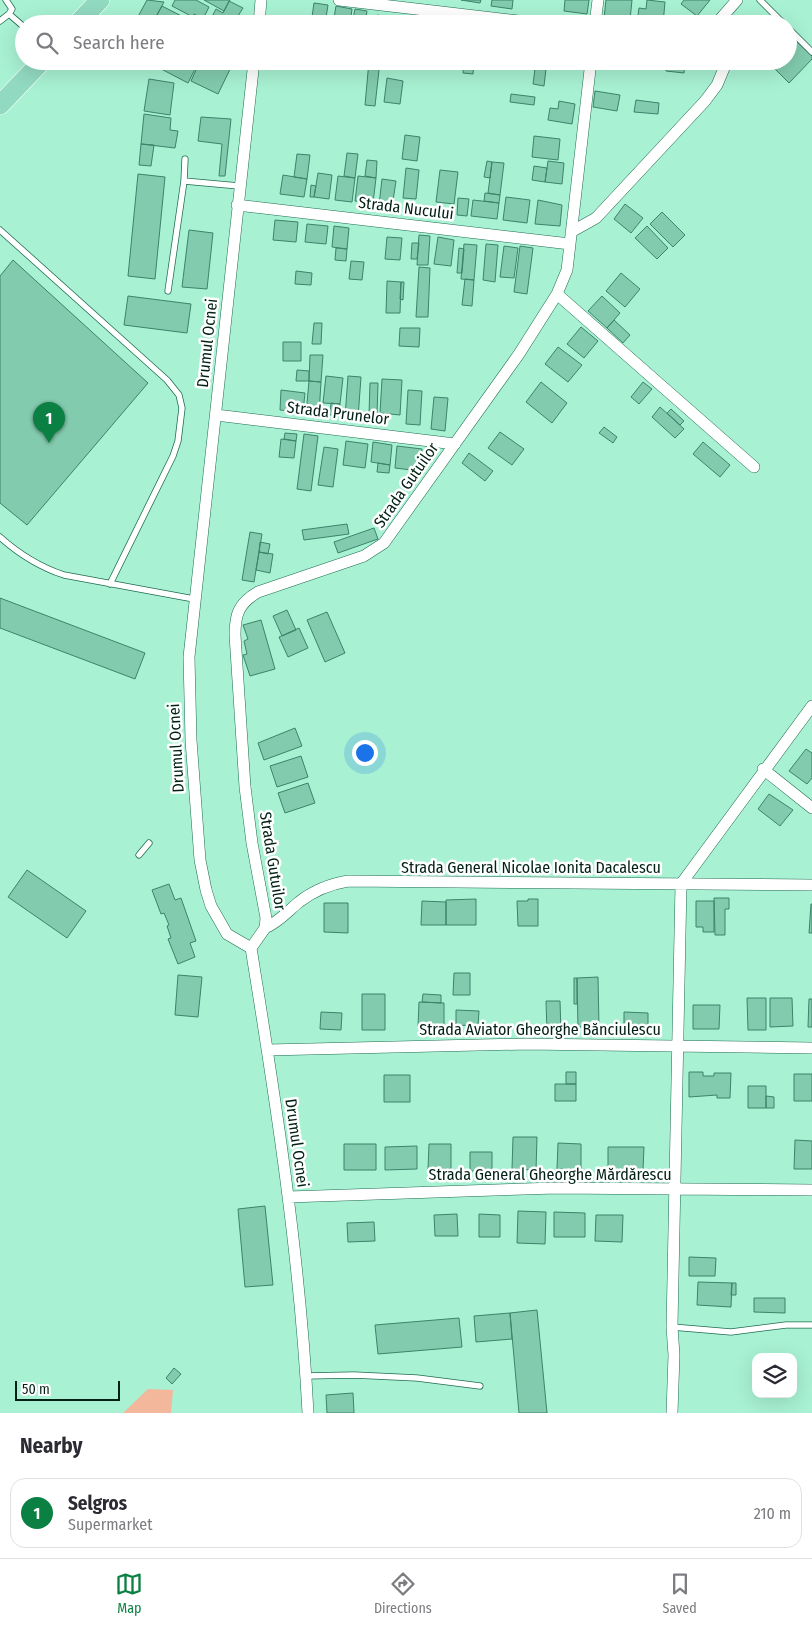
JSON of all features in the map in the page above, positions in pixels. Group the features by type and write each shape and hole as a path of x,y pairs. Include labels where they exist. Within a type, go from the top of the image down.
{"main road":[{"path":"86,15 100,0"},
{"path":"1,101 33,70"}],"street":[{"path":"260,15 261,0"},
{"path":"339,0 468,15"},
{"path":"596,15 598,0"},
{"path":"724,15 737,0"},
{"name":"Drumul Ocnei","path":"253,70 194,599 189,657 190,740 200,860 209,898 221,926 227,934 251,948 268,1050 288,1197 299,1287 308,1413"},
{"name":"Strada Gutuilor","path":"251,948 265,928 266,918 252,843 245,787 235,635 235,620 238,610 243,602 258,592 376,550 393,533 557,294 564,280 571,238 590,70"},
{"path":"571,238 596,218 705,101 717,85 723,70"},
{"name":"Strada Nucului","path":"237,205 571,238"},
{"path":"557,294 754,467"},
{"name":"Strada Prunelor","path":"216,415 455,444"},
{"path":"672,1413 680,884 763,769 812,706"},
{"path":"763,769 812,808"},
{"name":"Strada General Nicolae Ionita Dacalescu","path":"265,928 283,918 300,901 320,889 332,884 348,881 812,885"},
{"name":"Strada Aviator Gheorghe Bănciulescu","path":"268,1050 526,1044 812,1048"},
{"name":"Strada General Gheorghe Mărdărescu","path":"288,1197 556,1188 812,1190"}],"lane":[{"path":"0,21 12,9 6,0"},
{"path":"760,0 775,15"},
{"path":"9,14 15,19"},
{"path":"797,37 812,52"},
{"path":"168,291 186,159"},
{"path":"184,181 239,186"},
{"path":"0,230 167,380 179,395 182,408 173,456 110,584"},
{"path":"0,537 13,548 50,570 110,584 194,599"},
{"path":"139,855 149,843"},
{"path":"672,1327 731,1332 786,1325 812,1325"},
{"path":"305,1376 354,1375 417,1378 480,1386"}],"shaded area":[{"path":"148,1389 173,1390 171,1413 123,1413"}],"building":[{"path":"147,0 164,2 157,15 139,15"},
{"path":"175,0 196,0 209,7 205,15 189,15 172,6"},
{"path":"204,0 230,0 224,11"},
{"path":"461,0 481,0 480,3"},
{"path":"492,0 513,0 512,9 491,6"},
{"path":"565,0 589,0 587,14 564,11"},
{"path":"606,0 632,0 630,15 604,15"},
{"path":"647,0 665,2 664,15 638,15 639,8 646,9"},
{"path":"684,0 710,0 698,15 681,4"},
{"path":"229,1 243,8 239,15 213,15 216,9 223,13"},
{"path":"314,3 328,5 326,15 312,15"},
{"path":"162,6 180,15 157,15"},
{"path":"336,6 352,9 351,15 334,15"},
{"path":"355,9 367,11 366,15 354,15"},
{"path":"797,42 812,56 812,59 789,83 776,70 797,70"},
{"path":"163,70 194,70 188,83"},
{"path":"196,70 230,70 218,94 191,81"},
{"path":"368,70 379,70 375,106 365,105"},
{"path":"463,70 473,70 473,74 463,73"},
{"path":"535,70 546,70 544,86 533,84"},
{"path":"666,70 684,70 684,73"},
{"path":"387,78 403,81 400,104 384,102"},
{"path":"149,79 174,83 170,115 144,111"},
{"path":"595,91 620,95 617,111 593,107"},
{"path":"511,94 535,97 534,105 510,102"},
{"path":"636,100 659,103 658,114 634,112"},
{"path":"559,101 575,104 572,124 548,120 550,108 558,109"},
{"path":"144,114 171,118 170,130 178,131 175,148 141,144"},
{"path":"201,117 231,119 225,176 219,176 222,144 198,141"},
{"path":"405,135 420,137 417,161 402,159"},
{"path":"534,136 560,139 558,160 532,157"},
{"path":"141,144 154,145 151,166 139,165"},
{"path":"347,153 358,154 355,178 344,176"},
{"path":"297,154 310,155 307,179 294,177"},
{"path":"367,160 377,161 376,178 365,176"},
{"path":"487,161 492,162 490,178 484,177"},
{"path":"548,161 564,163 562,184 545,182"},
{"path":"492,162 504,163 500,195 488,193"},
{"path":"534,166 547,168 545,182 532,180"},
{"path":"406,168 419,170 416,199 403,198"},
{"path":"440,170 458,172 454,204 436,202"},
{"path":"318,173 332,175 329,199 314,197"},
{"path":"138,174 165,177 155,279 128,276"},
{"path":"283,175 307,179 304,197 280,194"},
{"path":"338,176 355,178 352,202 335,200"},
{"path":"358,176 376,178 373,203 355,201"},
{"path":"382,179 396,181 392,207 379,205"},
{"path":"311,185 316,186 314,197 310,197"},
{"path":"485,193 500,195 499,203 484,201"},
{"path":"506,197 530,200 527,223 503,220"},
{"path":"458,198 469,199 467,216 457,215"},
{"path":"473,200 499,203 497,219 471,216"},
{"path":"538,200 562,205 560,226 535,224"},
{"path":"625,204 643,218 631,233 614,219"},
{"path":"662,212 685,235 673,247 650,224"},
{"path":"275,220 298,222 296,242 273,240"},
{"path":"307,224 328,226 326,244 305,242"},
{"path":"334,226 349,228 347,249 332,247"},
{"path":"647,226 668,248 657,259 635,238"},
{"path":"189,230 213,233 207,289 182,287"},
{"path":"419,235 430,236 428,265 417,265"},
{"path":"387,237 402,238 400,260 385,259"},
{"path":"438,237 454,240 451,266 434,264"},
{"path":"412,243 419,243 417,259 411,259"},
{"path":"464,244 477,245 474,280 461,279"},
{"path":"486,244 498,245 495,282 483,280"},
{"path":"504,246 518,248 514,278 500,277"},
{"path":"520,246 533,248 527,294 514,292"},
{"path":"336,248 347,249 346,261 335,260"},
{"path":"459,248 464,249 462,273 457,273"},
{"path":"13,260 148,383 27,525 0,503 0,276"},
{"path":"351,261 364,262 362,280 349,279"},
{"path":"419,267 430,268 428,317 416,317"},
{"path":"296,271 312,273 311,285 295,284"},
{"path":"621,273 640,289 625,307 606,291"},
{"path":"465,279 474,280 472,306 462,305"},
{"path":"387,281 401,282 400,313 386,313"},
{"path":"401,282 404,282 403,300 400,299"},
{"path":"128,296 191,304 187,333 124,325"},
{"path":"602,296 620,313 607,328 588,311"},
{"path":"614,320 630,335 623,343 607,328"},
{"path":"314,323 322,323 321,344 312,344"},
{"path":"581,327 598,341 584,358 567,344"},
{"path":"400,328 420,328 419,347 399,346"},
{"path":"283,342 301,342 301,361 283,361"},
{"path":"558,347 582,365 568,382 545,364"},
{"path":"310,355 323,355 321,382 309,381"},
{"path":"297,370 309,371 309,381 296,381"},
{"path":"326,376 343,378 340,404 323,403"},
{"path":"348,376 361,377 358,418 345,417"},
{"path":"382,379 402,380 400,415 380,413"},
{"path":"309,381 321,382 319,414 306,414"},
{"path":"541,382 567,403 552,423 526,402"},
{"path":"643,382 652,389 639,404 631,397"},
{"path":"370,383 378,383 377,415 369,414"},
{"path":"281,390 305,393 303,412 280,410"},
{"path":"408,390 422,391 420,425 406,424"},
{"path":"434,397 448,398 445,431 431,429"},
{"path":"331,403 340,404 339,416 330,415"},
{"path":"660,407 684,429 675,438 652,417"},
{"path":"671,409 684,421 680,425 667,413"},
{"path":"604,427 617,437 613,443 599,433"},
{"path":"500,432 524,449 512,465 488,448"},
{"path":"285,433 297,434 296,441 284,439"},
{"path":"304,434 318,436 311,491 297,489"},
{"path":"281,439 296,441 294,458 279,457"},
{"path":"346,441 368,444 365,468 343,465"},
{"path":"373,442 392,445 390,465 371,462"},
{"path":"703,442 730,465 720,477 693,454"},
{"path":"397,446 422,449 420,471 395,468"},
{"path":"324,447 338,449 333,487 318,485"},
{"path":"469,453 493,471 485,481 462,463"},
{"path":"378,463 390,465 389,473 377,472"},
{"path":"347,524 349,534 304,540 302,530"},
{"path":"374,528 378,539 338,553 334,542"},
{"path":"250,532 262,534 254,582 242,580"},
{"path":"260,542 270,544 268,554 259,552"},
{"path":"259,552 273,554 270,573 256,570"},
{"path":"0,598 145,653 135,679 0,628"},
{"path":"287,610 296,630 282,636 273,616"},
{"path":"327,612 345,653 325,662 307,620"},
{"path":"261,620 275,669 250,676 243,655 247,654 244,641 248,639 243,625"},
{"path":"299,628 308,648 288,657 279,637"},
{"path":"295,728 302,746 264,760 258,743"},
{"path":"806,749 812,753 812,778 807,784 789,771"},
{"path":"301,756 308,777 277,787 270,766"},
{"path":"308,783 315,803 285,813 278,793"},
{"path":"769,794 793,810 780,826 758,809"},
{"path":"27,870 86,911 67,938 8,897"},
{"path":"169,884 175,900 181,898 196,941 190,943 195,957 178,964 168,939 171,938 167,926 169,925 164,913 161,914 152,890"},
{"path":"714,898 729,898 729,909 725,909 725,935 715,935"},
{"path":"476,899 476,925 446,925 446,900"},
{"path":"528,899 538,899 538,926 518,926 517,901 528,901"},
{"path":"422,901 446,902 446,925 421,925"},
{"path":"696,901 714,901 714,932 703,932 703,927 696,927"},
{"path":"324,903 348,903 348,933 324,932"},
{"path":"811,904 812,933 809,933"},
{"path":"454,973 470,973 470,995 453,995"},
{"path":"178,975 202,977 198,1017 175,1015"},
{"path":"598,977 599,1026 578,1027 577,978"},
{"path":"574,978 577,978 577,1004 574,1004"},
{"path":"362,994 385,994 385,1030 362,1030"},
{"path":"423,994 441,995 441,1003 422,1002"},
{"path":"747,998 766,998 766,1030 748,1030"},
{"path":"770,998 792,998 793,1026 770,1027"},
{"path":"809,999 812,999 812,1027 808,1027"},
{"path":"546,1001 560,1001 561,1032 547,1032"},
{"path":"419,1002 444,1003 444,1028 418,1027"},
{"path":"693,1005 720,1005 719,1029 693,1029"},
{"path":"456,1010 479,1011 478,1026 456,1025"},
{"path":"321,1012 342,1013 341,1030 320,1029"},
{"path":"624,1012 648,1013 648,1032 624,1031"},
{"path":"566,1072 576,1072 576,1084 566,1084"},
{"path":"689,1072 703,1072 703,1076 714,1076 714,1073 731,1073 730,1098 717,1098 717,1095 689,1097"},
{"path":"794,1074 812,1074 812,1101 794,1101"},
{"path":"384,1075 410,1075 410,1102 384,1102"},
{"path":"555,1084 576,1084 576,1101 555,1101"},
{"path":"748,1086 766,1086 766,1108 748,1108"},
{"path":"766,1096 774,1097 774,1108 766,1108"},
{"path":"513,1137 537,1137 536,1170 512,1169"},
{"path":"795,1140 812,1141 812,1169 794,1169"},
{"path":"558,1143 581,1144 581,1170 557,1169"},
{"path":"344,1144 376,1144 376,1170 344,1170"},
{"path":"429,1144 451,1144 451,1169 428,1169"},
{"path":"417,1146 417,1169 385,1170 385,1147"},
{"path":"608,1147 644,1147 643,1170 608,1170"},
{"path":"470,1152 492,1152 492,1171 470,1171"},
{"path":"265,1206 273,1285 245,1287 238,1209"},
{"path":"518,1211 546,1212 545,1244 517,1243"},
{"path":"554,1212 585,1213 585,1237 554,1237"},
{"path":"457,1214 458,1236 435,1236 434,1215"},
{"path":"479,1214 500,1215 500,1237 479,1237"},
{"path":"596,1215 623,1215 622,1242 595,1241"},
{"path":"374,1222 375,1241 348,1242 347,1223"},
{"path":"689,1257 716,1258 715,1276 689,1276"},
{"path":"698,1282 732,1283 731,1307 697,1305"},
{"path":"732,1283 736,1283 736,1295 731,1295"},
{"path":"754,1298 785,1298 785,1313 754,1312"},
{"path":"537,1310 547,1413 519,1413 510,1313"},
{"path":"510,1313 512,1339 476,1342 474,1316"},
{"path":"459,1318 462,1347 378,1354 375,1325"},
{"path":"174,1368 181,1374 172,1384 166,1378"},
{"path":"353,1393 354,1413 327,1413 326,1395"}],"place":[{"name":"Selgros","path":"49,443"}]}
